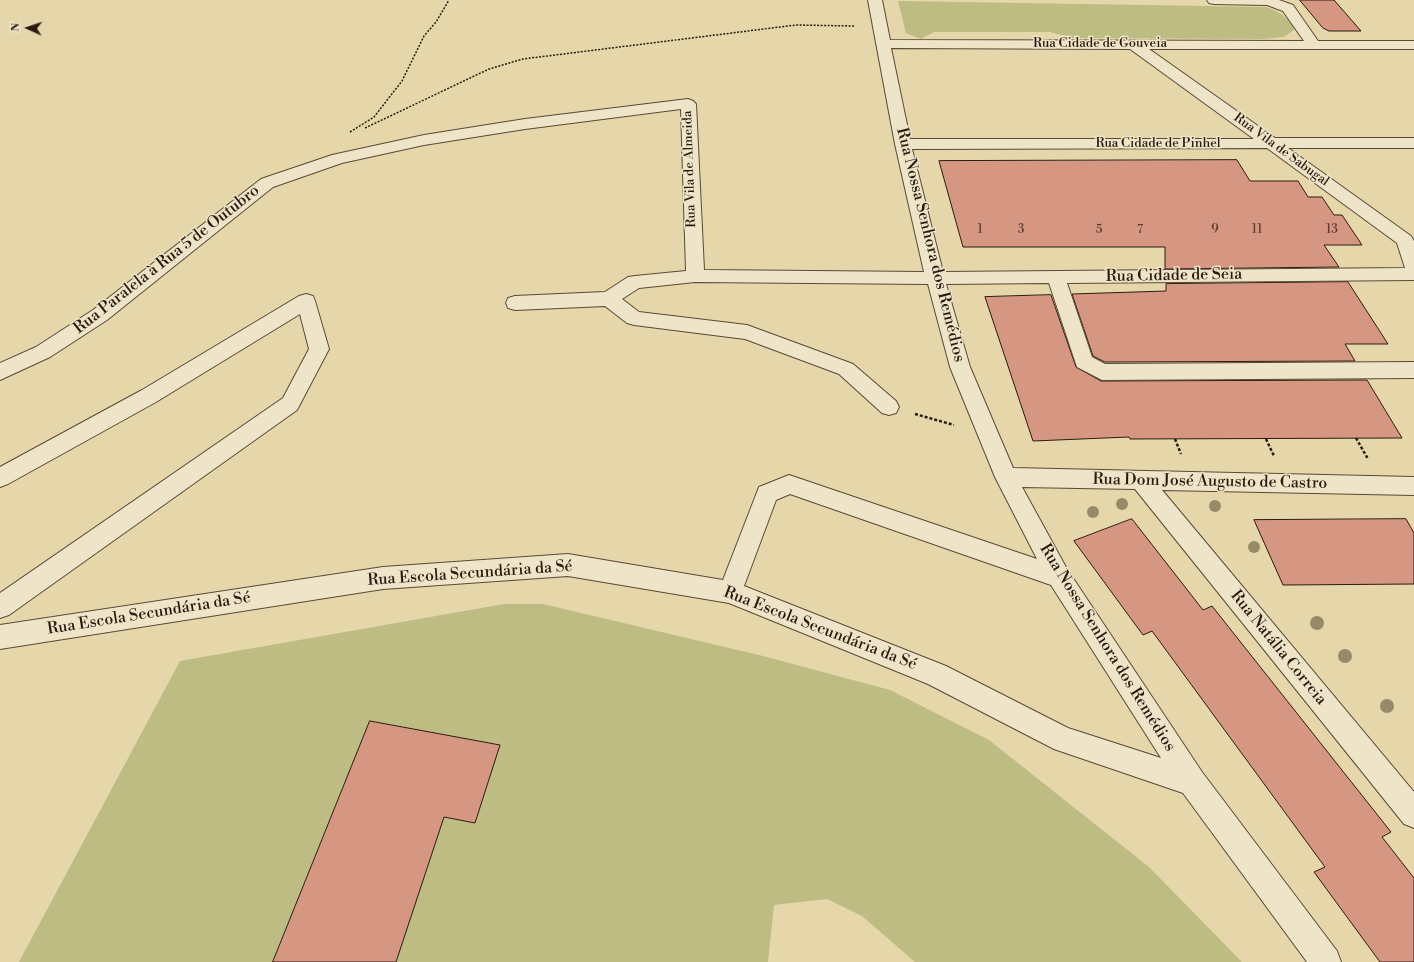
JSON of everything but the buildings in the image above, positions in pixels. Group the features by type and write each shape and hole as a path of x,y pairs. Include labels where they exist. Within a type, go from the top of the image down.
{"street":[{"name":"Rua Nossa Senhora dos Remédios","path":"875,0 885,44 903,144 935,278 960,367 1006,477 1059,577 1192,782 1326,962"},
{"path":"1214,0 1269,1 1288,8 1315,46"},
{"name":"Rua Cidade de Gouveia","path":"885,44 1414,46"},
{"name":"Rua Vila de Sabugal","path":"1133,44 1405,240 1414,267"},
{"name":"Rua Vila de Almeida","path":"338,159 424,140 510,127 688,104 695,276"},
{"name":"Rua Cidade de Pinhel","path":"903,144 1414,143"},
{"name":"Rua Paralela à Rua 5 de Outubro","path":"0,372 43,352 100,315 267,183 338,159"},
{"name":"Rua Cidade de Seia","path":"935,278 1414,274"},
{"path":"515,303 609,299 635,282 695,276 935,278"},
{"path":"1056,277 1084,362 1102,372 1414,370"},
{"path":"609,299 634,318 747,332 846,369 889,407"},
{"path":"0,478 149,396 306,301 319,348 290,404 0,607"},
{"name":"Rua Dom José Augusto de Castro","path":"1006,477 1414,486"},
{"name":"Rua Natália Correia","path":"1142,481 1414,814"},
{"path":"730,592 767,494 789,484 1059,577"},
{"name":"Rua Escola Secundária da Sé","path":"0,637 383,578 568,565 730,592 937,675 1063,740 1192,782"}],"path":[{"path":"358,131 345,136 374,117 402,81 424,36 436,22 449,0"},
{"path":"364,128 489,69 523,59 796,25 880,26"},
{"path":"889,407 988,435"},
{"path":"1266,438 1276,460"},
{"path":"1356,438 1370,461"},
{"path":"1175,439 1183,458"}],"shaded area":[{"path":"898,1 1266,7 1283,15 1289,20 1295,29 1284,37 1264,39 1073,38 1050,32 934,32 921,39 906,33"},
{"path":"504,604 543,604 763,656 890,690 989,740 1149,867 1242,962 915,962 862,916 827,899 774,905 768,962 396,962 444,817 475,823 500,745 371,721 273,962 19,962 180,661"}]}
